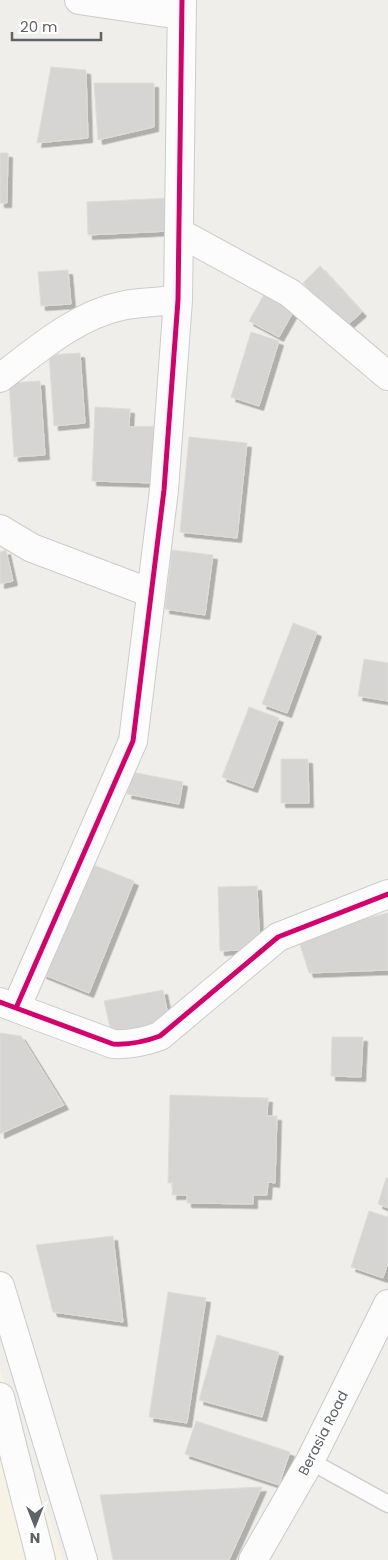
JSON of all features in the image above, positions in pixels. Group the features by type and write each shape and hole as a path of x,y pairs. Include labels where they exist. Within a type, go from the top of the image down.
{"street":[{"path":"80,0 181,7 178,300 164,490 133,741 8,1005 114,1044 129,1045 145,1042 160,1036 278,937 388,894"},
{"path":"180,233 290,293 388,376"},
{"path":"0,378 70,327 100,313 121,306 178,300"},
{"path":"0,530 32,548 151,592"},
{"path":"0,1286 83,1560"},
{"name":"Berasia Road","path":"253,1560 310,1461 388,1304"},
{"path":"0,1397 41,1560"}],"lane":[{"path":"310,1461 388,1504"}],"shaded area":[{"path":"0,1369 63,1560 0,1560"}],"building":[{"path":"51,67 86,70 88,138 37,143"},
{"path":"94,83 154,83 154,127 98,140"},
{"path":"0,153 8,153 7,203 0,203"},
{"path":"169,198 170,231 88,235 87,202"},
{"path":"320,266 362,312 344,328 303,283"},
{"path":"68,270 71,304 41,306 38,272"},
{"path":"266,291 296,307 279,337 249,321"},
{"path":"251,332 279,341 259,406 231,397"},
{"path":"80,353 85,423 54,426 49,355"},
{"path":"40,381 45,455 14,457 9,383"},
{"path":"95,407 130,409 129,427 158,426 155,483 92,481"},
{"path":"189,437 247,443 237,538 180,532"},
{"path":"6,550 13,581 0,584 0,552"},
{"path":"172,550 213,555 205,615 165,609"},
{"path":"293,623 317,632 287,713 262,704"},
{"path":"364,659 388,663 388,701 358,696"},
{"path":"249,707 279,718 253,788 222,777"},
{"path":"281,759 308,759 309,803 281,803"},
{"path":"132,772 183,782 179,804 127,794"},
{"path":"86,862 134,881 89,993 42,974"},
{"path":"257,886 260,949 220,951 218,887"},
{"path":"388,913 388,970 309,973 297,935"},
{"path":"163,990 170,1025 112,1036 104,1001"},
{"path":"0,1033 21,1036 64,1105 0,1134"},
{"path":"332,1037 363,1037 361,1077 331,1076"},
{"path":"170,1095 268,1098 267,1116 277,1116 275,1183 268,1182 267,1195 253,1195 253,1204 187,1203 187,1195 172,1195 173,1183 168,1183"},
{"path":"386,1178 388,1178 388,1208 378,1204"},
{"path":"369,1211 388,1217 388,1263 383,1278 351,1267"},
{"path":"113,1236 123,1322 53,1312 36,1245"},
{"path":"168,1292 206,1298 187,1423 149,1417"},
{"path":"217,1335 279,1352 262,1417 199,1400"},
{"path":"196,1421 290,1452 279,1485 185,1454"},
{"path":"262,1487 229,1560 113,1560 100,1495"}],"cycle path":[{"path":"0,1002 16,1008 133,741 164,490 178,300 182,0"},
{"path":"16,1008 113,1044 148,1040 160,1036 278,937 388,894"}]}
